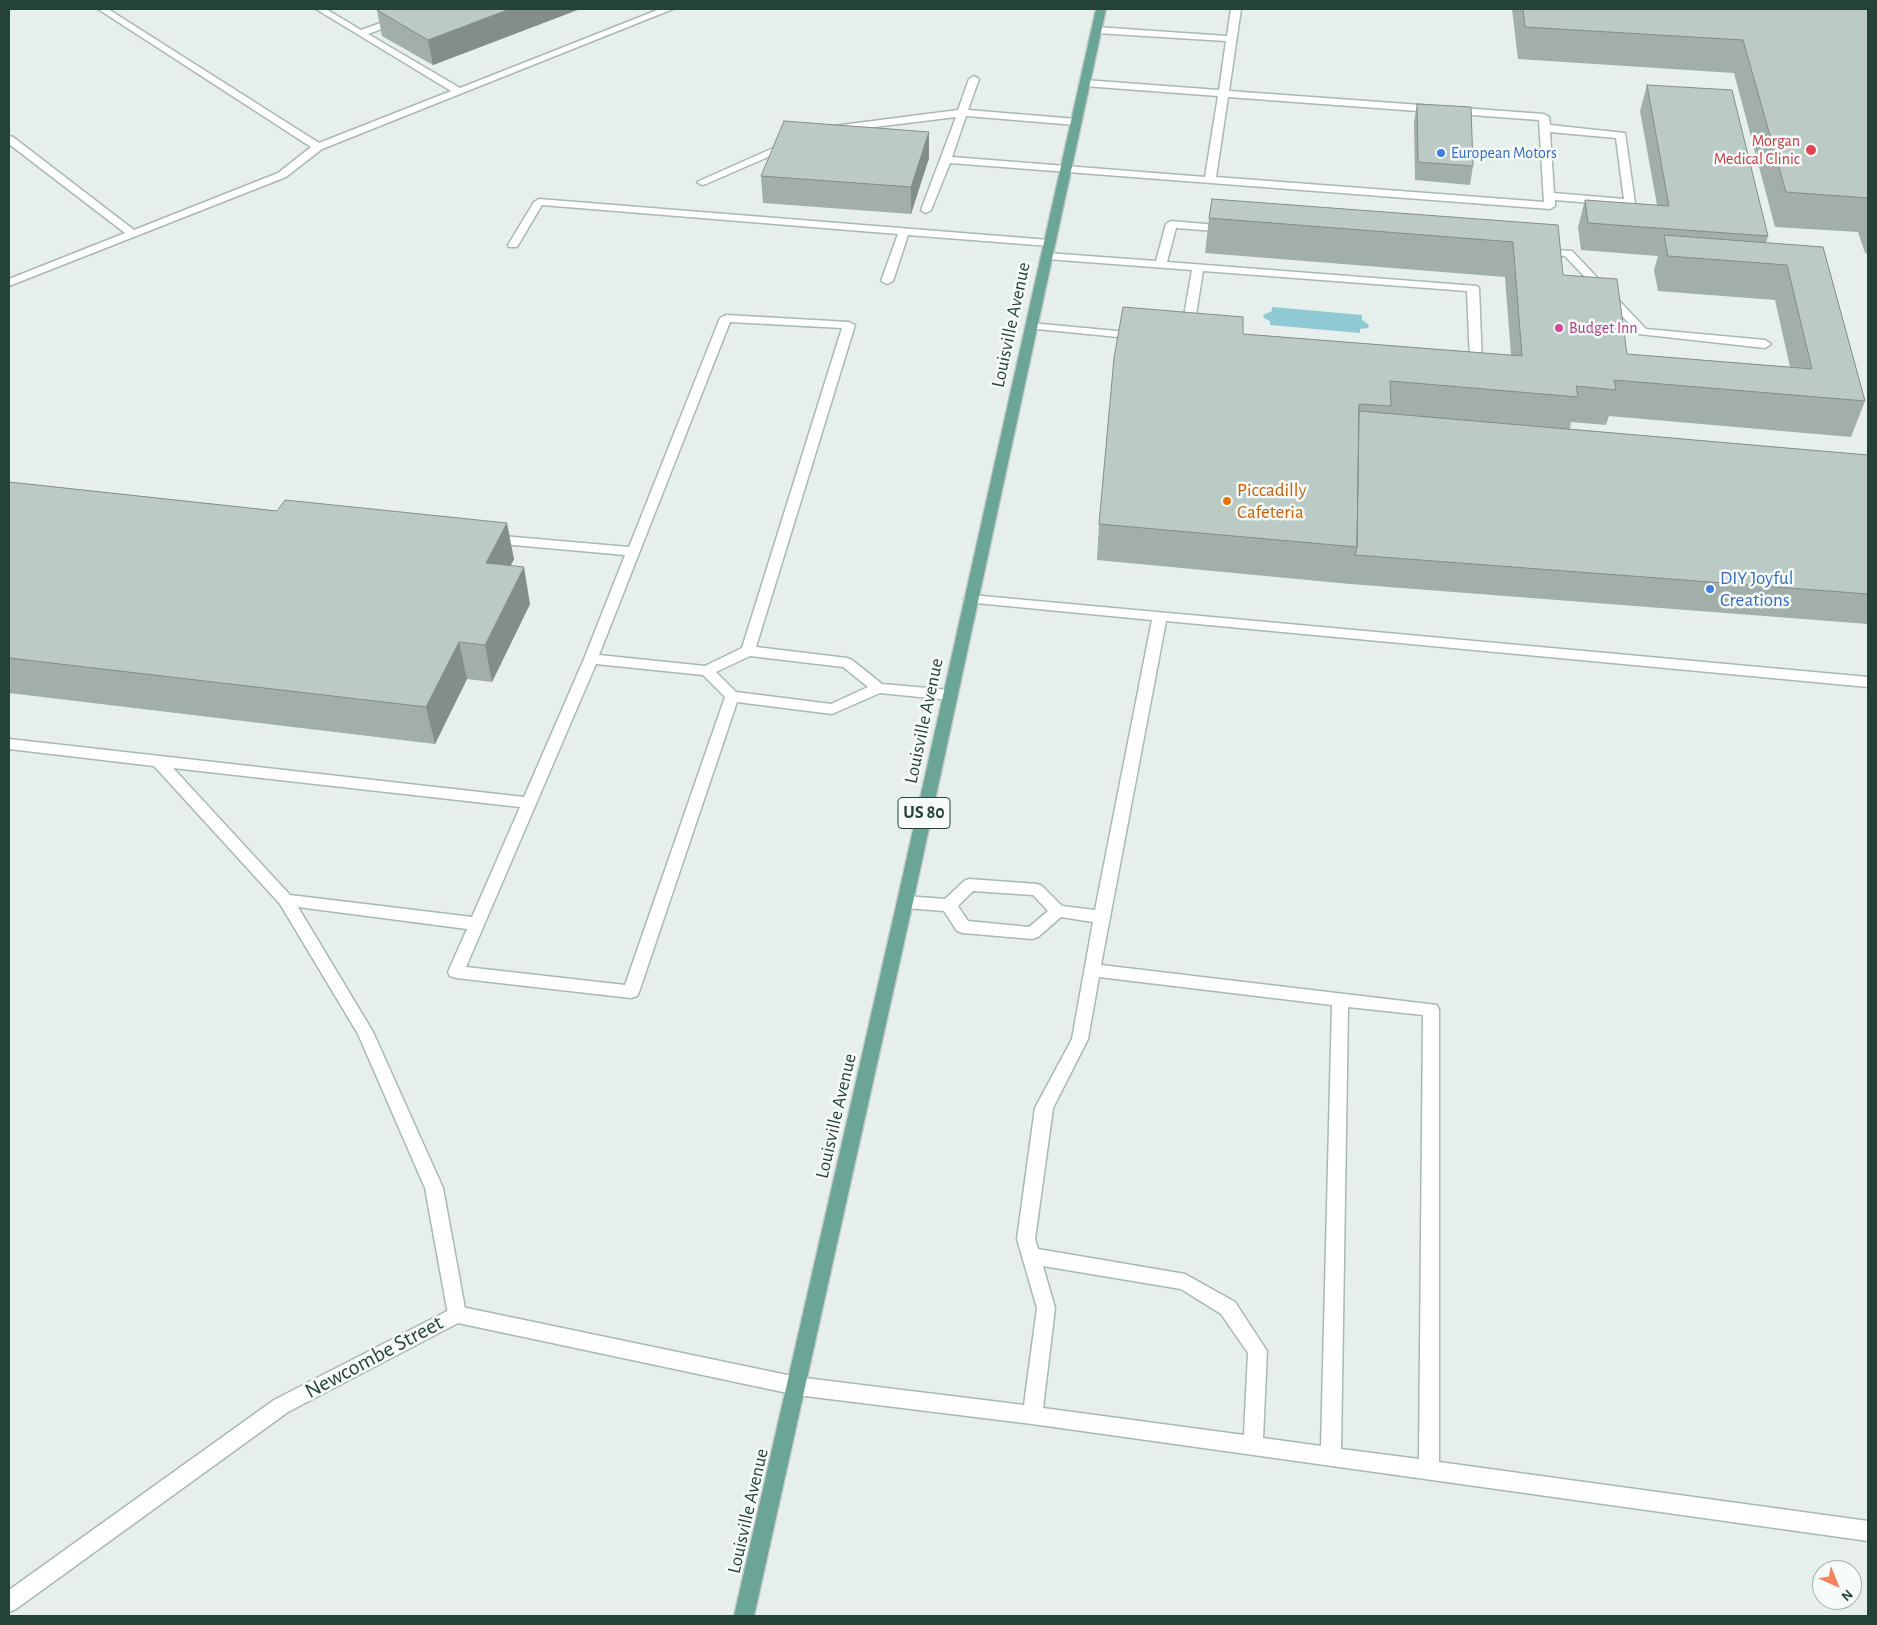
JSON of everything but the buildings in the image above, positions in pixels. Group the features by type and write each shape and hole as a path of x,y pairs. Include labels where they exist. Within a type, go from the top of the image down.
{"main road":[{"name":"Louisville Avenue","path":"744,1616 905,902 1101,9"}],"street":[{"path":"102,9 318,147"},
{"path":"320,9 458,91"},
{"path":"361,33 428,9"},
{"path":"9,283 282,175 318,147 668,9"},
{"path":"1210,180 1236,9"},
{"path":"1096,30 1232,39"},
{"path":"926,210 946,160 974,79"},
{"path":"946,160 1550,206 1544,117 1084,83"},
{"path":"827,130 962,113 1076,122"},
{"path":"1545,128 1621,135 1630,203 1549,196"},
{"path":"9,139 133,234"},
{"path":"702,182 799,139"},
{"path":"514,245 539,202 904,231 1161,265 1473,288 1476,365 1457,363"},
{"path":"1161,265 1171,224 1240,230"},
{"path":"887,281 904,231"},
{"path":"1528,250 1568,253 1643,332 1765,344"},
{"path":"1186,340 1198,267"},
{"path":"732,696 631,992 456,972 591,659 726,318 849,325 748,651"},
{"path":"1031,326 1147,336"},
{"path":"475,538 634,552"},
{"path":"971,599 1868,682"},
{"path":"1032,1415 1046,1308 1026,1239 1044,1108 1080,1039 1101,917 1160,616"},
{"path":"591,659 706,671 748,651 847,663 878,688"},
{"path":"706,671 732,696 832,709 878,688 950,695"},
{"path":"9,744 529,802"},
{"path":"157,760 286,900 365,1032 434,1188 457,1314"},
{"path":"905,902 949,905 969,885 1037,890 1058,911 1101,917"},
{"path":"286,900 478,924"},
{"path":"949,905 963,927 1032,932 1058,911"},
{"path":"1092,970 1431,1010 1429,1469"},
{"path":"1331,1456 1340,1000"},
{"path":"1031,1256 1185,1282 1228,1308 1258,1352 1253,1445"},
{"name":"Newcombe Street","path":"9,1602 281,1406 457,1314 797,1386 1032,1415 1868,1531"}],"water":[{"path":"1272,307 1362,315 1362,320 1369,325 1368,328 1360,329 1360,333 1270,325 1270,321 1264,318 1263,315 1272,311"}],"place":[{"name":"Morgan Medical Clinic","path":"1811,150"},
{"name":"European Motors","path":"1441,153"},
{"name":"Budget Inn","path":"1559,328"},
{"name":"Piccadilly Cafeteria","path":"1227,501"},
{"name":"DIY Joyful Creations","path":"1710,589"}]}
